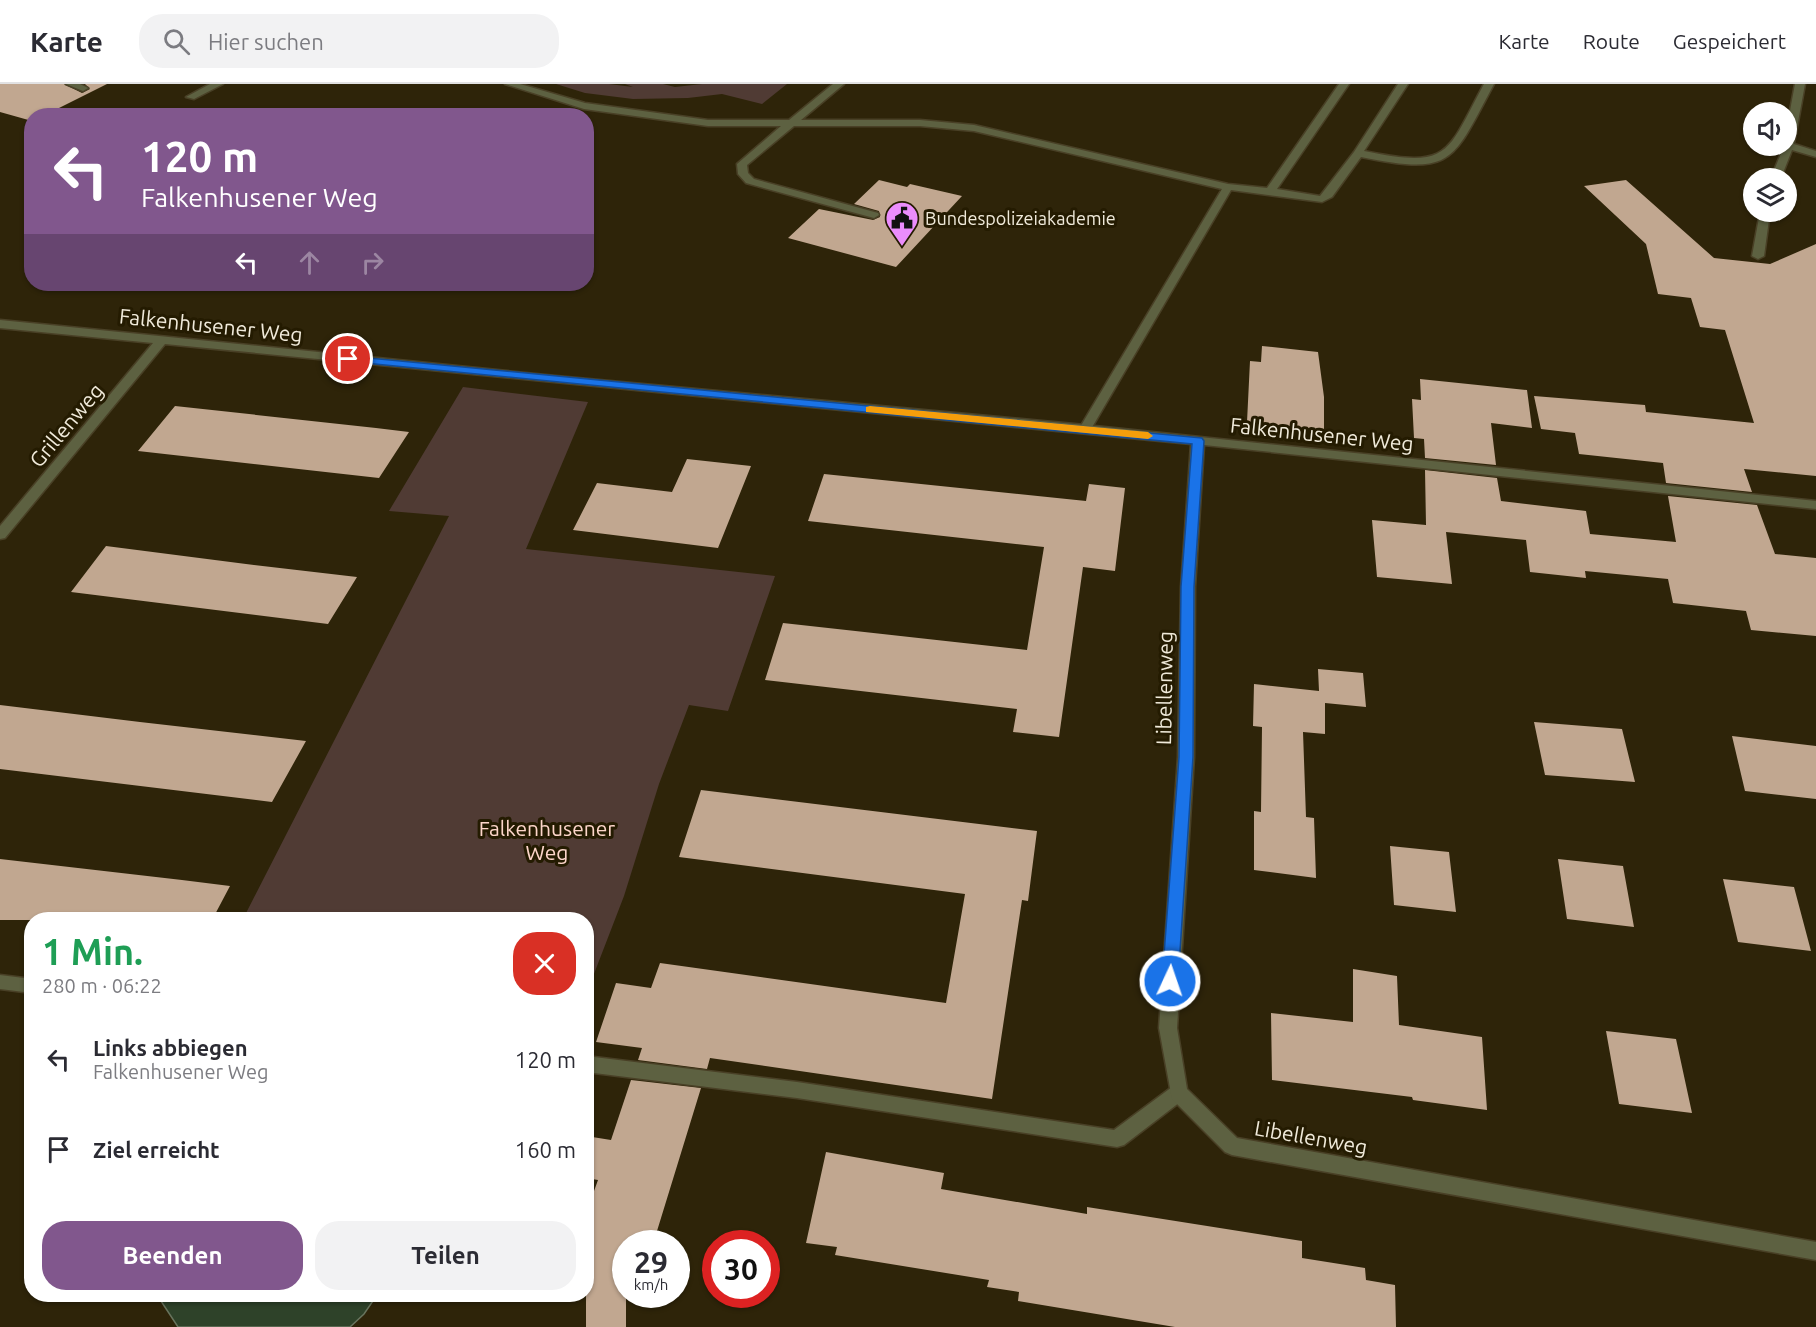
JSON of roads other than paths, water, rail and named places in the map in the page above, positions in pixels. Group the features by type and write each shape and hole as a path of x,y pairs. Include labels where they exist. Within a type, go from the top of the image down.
{"street":[{"path":"70,84 83,88"},
{"path":"191,97 218,84"},
{"path":"510,84 585,106 708,123 920,123 974,128 1228,188 1270,191 1322,199 1328,195 1358,153 1403,84"},
{"path":"839,84 792,124 772,137 742,165 743,174 750,181 874,215"},
{"path":"1270,191 1344,84"},
{"path":"1358,153 1412,162 1436,159 1451,152 1489,84"},
{"path":"1797,102 1800,84"},
{"path":"1797,148 1816,154"},
{"path":"1085,429 1228,188"},
{"path":"1758,256 1763,222"},
{"name":"Falkenhusener Weg","path":"0,324 556,380 1085,429 1816,505"},
{"name":"Grillenweg","path":"0,535 162,340"},
{"name":"Libellenweg","path":"1198,441 1188,587 1186,757 1168,1028 1178,1093 1233,1146 1816,1251"},
{"path":"0,982 24,985"},
{"path":"594,1065 797,1090 1116,1139 1178,1093"}],"place":[{"name":"Bundespolizeiakademie","path":"902,247"}]}
